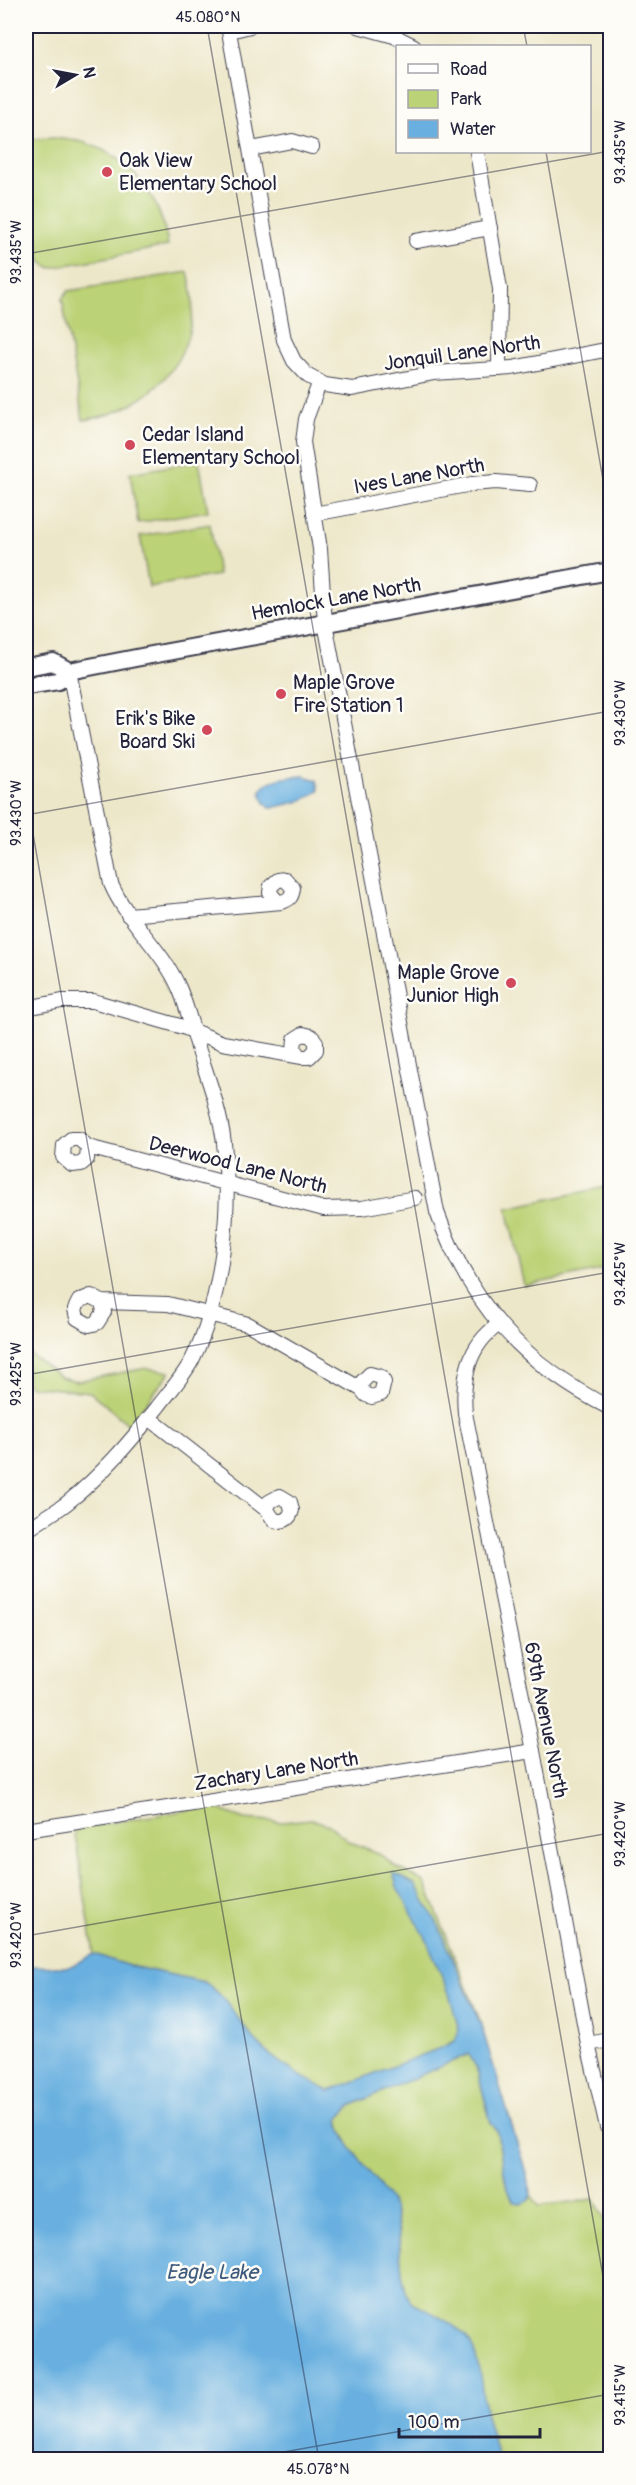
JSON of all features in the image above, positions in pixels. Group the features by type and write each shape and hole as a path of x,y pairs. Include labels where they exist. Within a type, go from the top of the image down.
{"main road":[{"name":"Hemlock Lane North","path":"26,686 58,681 69,671 610,571"},
{"name":"Hemlock Lane North","path":"26,666 54,662 69,671"}],"street":[{"path":"250,26 229,28 284,340 294,361 319,384 306,419 303,442 320,549 325,623 433,1196 448,1242 462,1272 498,1324 547,1370 574,1389 610,1408"},
{"path":"358,26 385,32 412,45"},
{"path":"251,149 292,141 312,147"},
{"path":"477,153 501,303 499,369"},
{"path":"416,241 490,228"},
{"name":"Jonquil Lane North","path":"319,384 352,389 434,373 465,369 499,369 610,349"},
{"name":"Ives Lane North","path":"314,514 472,484 496,482 530,485"},
{"path":"26,1531 90,1484 121,1452 191,1362 201,1342 221,1263 224,1240 224,1143 220,1120 179,988 169,968 128,915 109,877 69,671"},
{"path":"128,915 277,901"},
{"path":"26,1008 62,1001 93,1001 243,1047 298,1055"},
{"name":"Deerwood Lane North","path":"88,1147 312,1206 337,1210 416,1198"},
{"path":"102,1302 168,1304 209,1312 248,1324 361,1389"},
{"name":"69th Avenue North","path":"498,1324 482,1340 466,1371 463,1391 465,1413 533,1751 588,2044 607,2127 610,2131"},
{"path":"149,1418 267,1510"},
{"name":"Zachary Lane North","path":"26,1830 533,1751"},
{"path":"588,2044 610,2040"}],"green space":[{"path":"56,138 84,143 104,151 132,171 152,198 165,229 168,246 51,268 41,262 26,174 26,141"},
{"path":"188,272 193,299 191,325 183,349 171,370 154,389 133,403 109,414 83,420 62,299 68,291"},
{"path":"199,461 208,511 138,523 130,473"},
{"path":"210,524 218,575 149,587 140,536"},
{"path":"610,1186 610,1268 524,1286 507,1208"},
{"path":"26,1351 61,1377 76,1381 147,1368 170,1372 129,1425 90,1392 29,1386 26,1383"},
{"path":"211,1806 244,1819 283,1822 311,1819 329,1825 350,1842 378,1853 396,1867 425,1882 481,2023 443,2047 329,2091 298,2075 269,2054 253,2038 225,2001 204,1982 126,1965 94,1954 74,1829"},
{"path":"469,2054 477,2070 491,2123 497,2131 506,2184 513,2201 529,2201 531,2195 539,2206 594,2199 610,2228 610,2459 498,2459 486,2414 457,2329 410,2300 402,2277 398,2227 391,2204 353,2150 341,2128 339,2118 352,2105"}],"water":[{"path":"304,776 317,780 319,790 290,804 271,808 265,803 260,792 269,783 279,779"},
{"name":"Eagle Lake","path":"393,1873 415,1884 439,1926 482,2028 524,2166 531,2195 529,2201 521,2204 513,2201 506,2184 497,2131 491,2123 477,2070 469,2054 352,2105 339,2118 341,2128 352,2150 385,2193 395,2213 404,2282 411,2301 454,2326 468,2339 476,2355 486,2415 498,2459 26,2459 26,1966 69,1967 94,1954 126,1965 204,1982 219,1994 253,2038 269,2054 298,2075 329,2091 443,2047 455,2041 459,2030 449,1993 425,1936 397,1887"}],"place":[{"name":"Oak View Elementary School","path":"107,172"},
{"name":"Cedar Island Elementary School","path":"130,445"},
{"name":"Maple Grove Fire Station 1","path":"281,694"},
{"name":"Erik's Bike Board Ski","path":"207,730"},
{"name":"Maple Grove Junior High","path":"511,983"}]}
